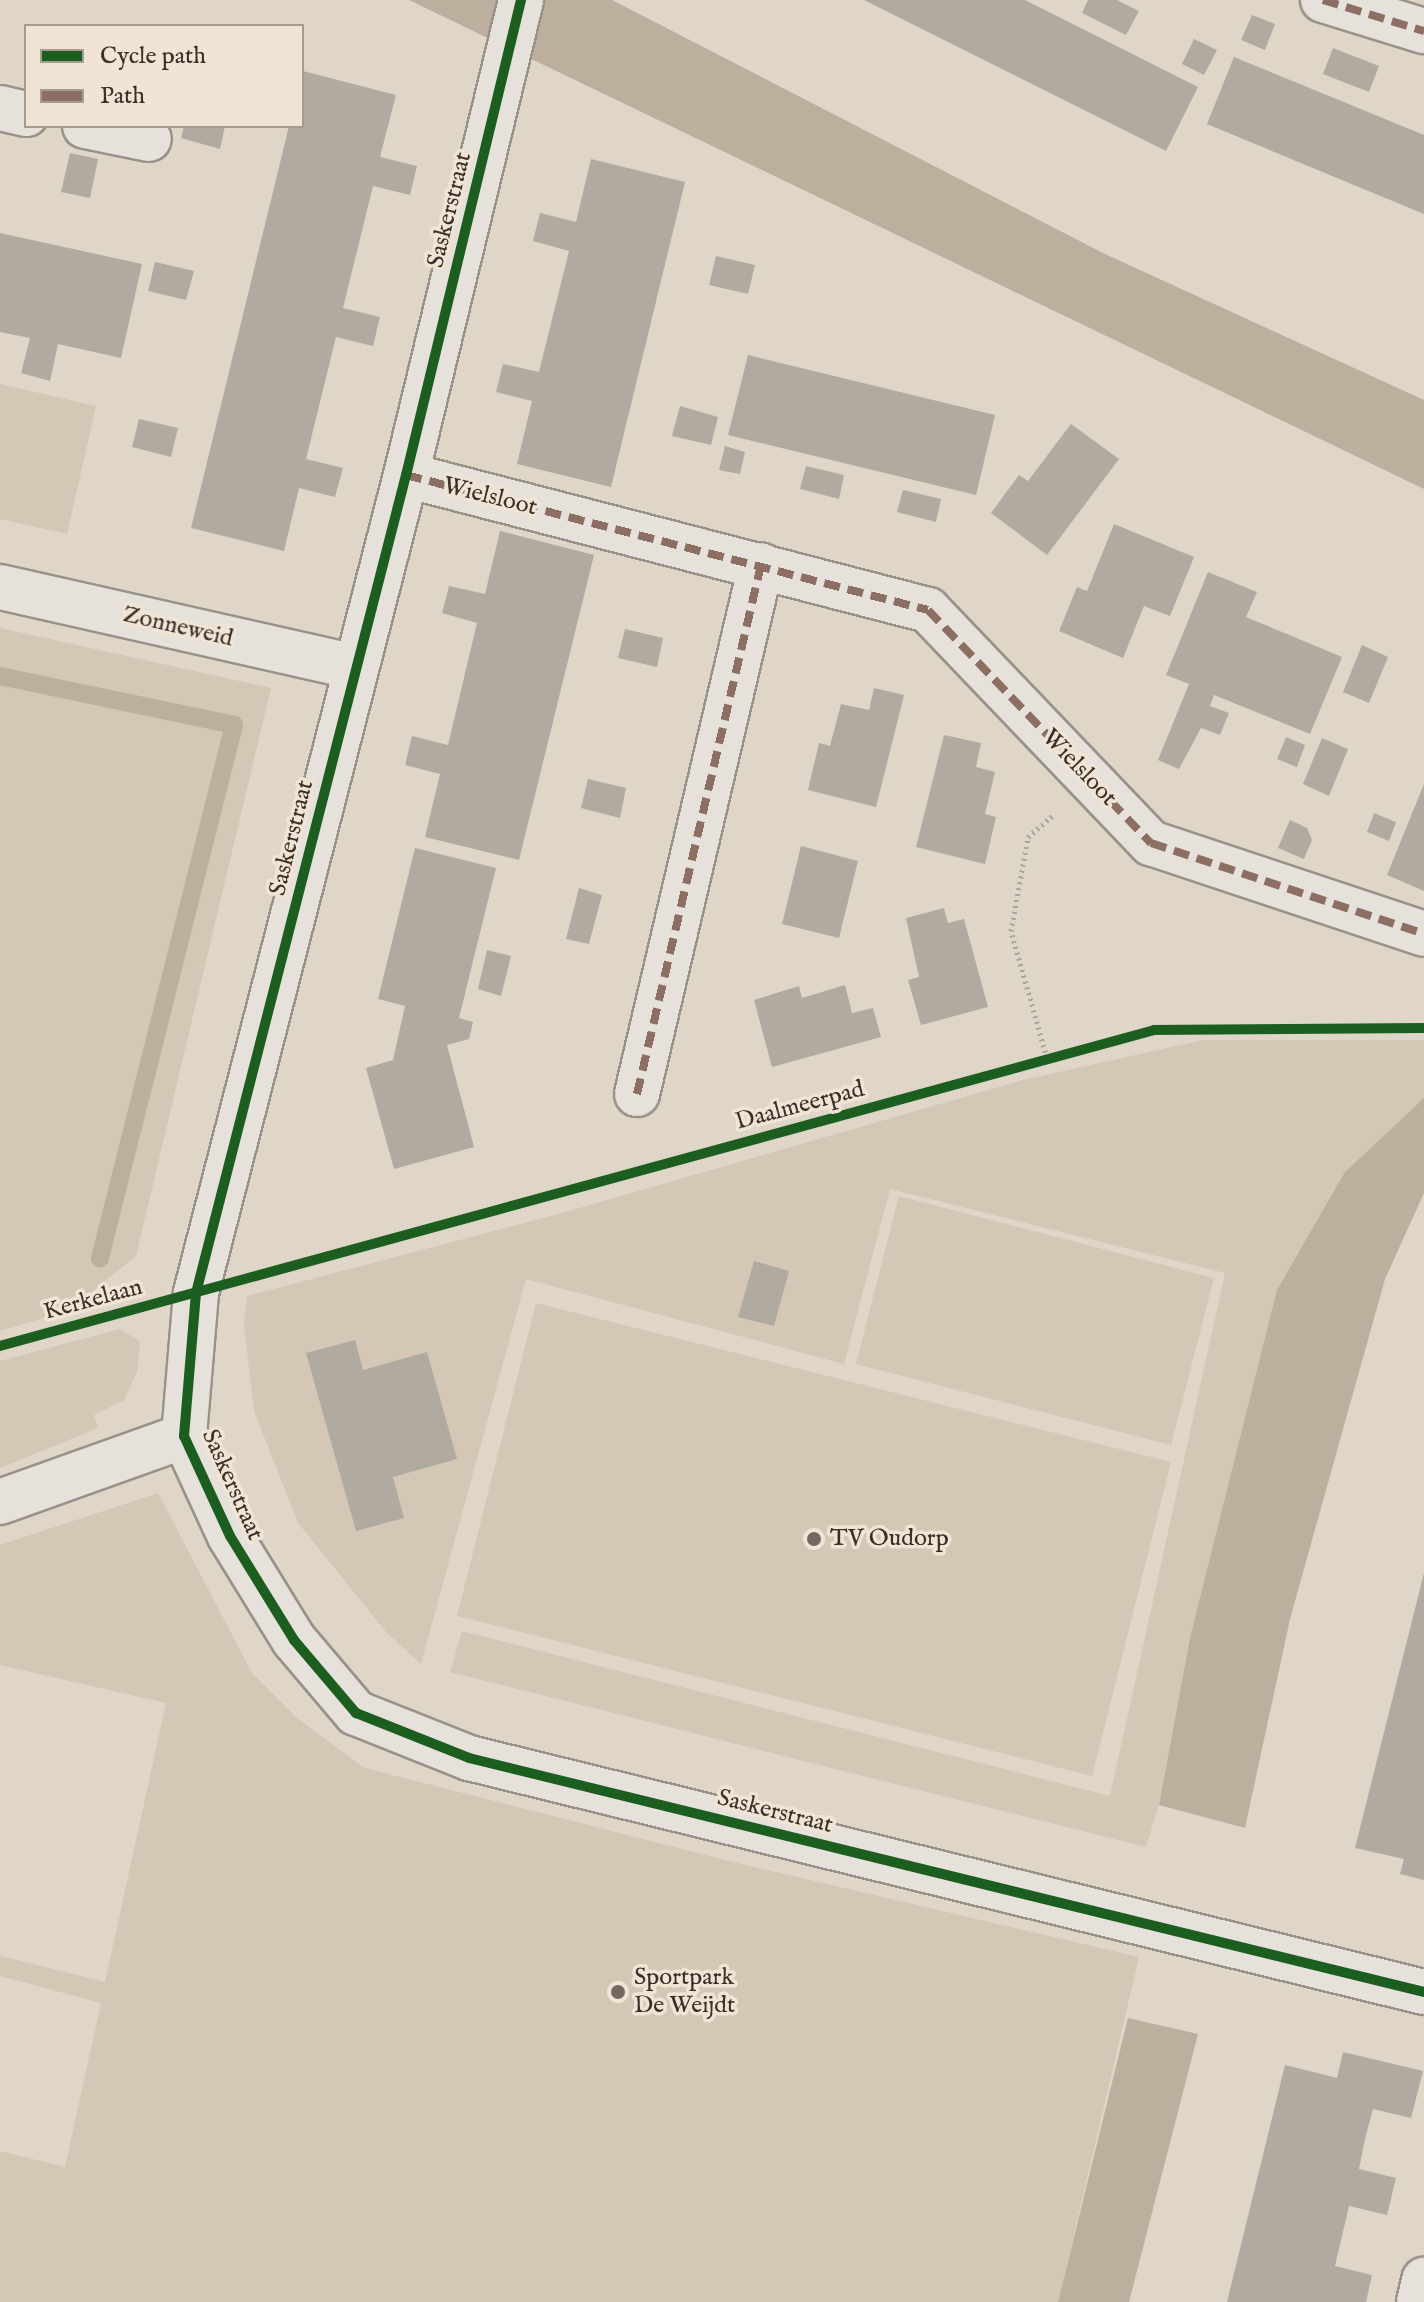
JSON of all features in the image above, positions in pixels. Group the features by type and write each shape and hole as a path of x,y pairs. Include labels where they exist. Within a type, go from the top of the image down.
{"street":[{"name":"Saskerstraat","path":"521,0 406,475 196,1293 184,1436 230,1536 294,1640 356,1713 469,1758 1424,1992"},
{"path":"1323,0 1424,31"},
{"path":"0,108 24,114"},
{"path":"95,128 149,139"},
{"name":"Wielsloot","path":"406,475 928,610 1151,843 1424,934"},
{"path":"637,1094 761,565"},
{"name":"Zonneweid","path":"0,587 356,667"},
{"name":"Saskerstraat","path":"0,1502 184,1436"},
{"path":"1419,2302 1424,2280"}],"path":[{"path":"1047,1058 1011,931 1028,837 1093,782"},
{"path":"1031,1063 1062,1054"}],"shaded area":[{"path":"409,0 612,0 1105,254 1424,400 1424,489"},
{"path":"0,384 96,406 67,534 0,519"},
{"path":"0,628 271,688 136,1256 68,1311 0,1331"},
{"path":"1203,1040 1424,1040 1424,1098 1345,1172 1190,1638 1159,1805 1146,1847 450,1672 462,1631 1110,1796 1225,1273 890,1189 844,1364 526,1279 421,1664 387,1633 298,1523 254,1411 244,1325 247,1296 562,1213 1027,1079"},
{"path":"1424,1098 1424,1193 1385,1279 1290,1619 1245,1828 1159,1805 1190,1638 1277,1290 1345,1172"},
{"path":"899,1196 1214,1278 1171,1445 856,1364"},
{"name":"TV Oudorp","path":"536,1303 1171,1462 1092,1776 457,1616"},
{"path":"120,1329 140,1341 137,1372 124,1400 94,1415 98,1428 0,1468 0,1361"},
{"name":"Sportpark De Weijdt","path":"158,1493 252,1673 298,1719 365,1768 733,1862 1139,1957 1058,2302 0,2302 0,2151 65,2167 101,2003 0,1976 0,1956 105,1982 166,1703 0,1665 0,1545"},
{"path":"1128,2018 1198,2034 1129,2302 1058,2302"}],"building":[{"path":"864,0 1025,0 1198,87 1166,151"},
{"path":"1088,0 1117,0 1139,11 1126,35 1082,13"},
{"path":"1252,15 1275,24 1265,50 1241,40"},
{"path":"1194,39 1217,50 1204,75 1182,64"},
{"path":"1333,48 1379,66 1369,92 1323,74"},
{"path":"1234,57 1424,135 1424,214 1207,124"},
{"path":"304,71 396,95 380,157 417,166 410,195 373,186 343,308 380,317 373,346 336,337 306,459 343,468 335,497 299,488 284,551 191,528 289,128 304,128"},
{"path":"184,128 225,128 220,149 181,138"},
{"path":"70,153 98,159 90,198 61,192"},
{"path":"591,159 685,182 611,487 517,464 532,401 496,392 503,364 539,372 569,251 533,241 540,213 576,222"},
{"path":"0,233 142,264 121,358 58,344 50,381 21,373 30,338 0,332"},
{"path":"716,256 755,265 748,294 709,285"},
{"path":"155,262 194,271 186,300 148,291"},
{"path":"748,355 995,415 976,495 728,435"},
{"path":"680,406 718,417 711,445 672,436"},
{"path":"139,419 178,428 171,457 132,447"},
{"path":"1071,424 1119,459 1047,555 991,513 1019,475 1028,481"},
{"path":"725,446 745,452 740,474 719,470"},
{"path":"806,466 844,475 839,499 800,489"},
{"path":"903,490 941,499 936,522 897,512"},
{"path":"1114,524 1194,557 1170,616 1144,606 1123,658 1059,631 1077,587 1087,591"},
{"path":"500,531 594,555 519,860 425,837 440,774 405,765 412,736 448,745 477,623 442,613 449,586 485,594"},
{"path":"1208,572 1257,592 1246,617 1342,657 1310,734 1214,695 1210,706 1229,713 1220,735 1201,728 1179,769 1158,760 1189,684 1166,675"},
{"path":"625,629 663,638 657,667 618,658"},
{"path":"1362,645 1388,657 1369,703 1343,692"},
{"path":"874,688 904,695 876,807 808,790 819,743 830,746 841,704 869,710"},
{"path":"944,735 981,743 976,767 995,772 985,814 996,817 985,864 916,847"},
{"path":"1286,737 1305,745 1297,767 1277,759"},
{"path":"1322,738 1348,749 1329,796 1303,784"},
{"path":"588,779 626,788 620,818 581,808"},
{"path":"1424,784 1424,891 1387,875"},
{"path":"1374,813 1396,822 1389,841 1367,832"},
{"path":"1290,820 1307,828 1312,840 1304,859 1278,848"},
{"path":"801,846 858,861 839,938 782,924"},
{"path":"415,848 496,868 459,1018 473,1022 469,1039 447,1045 474,1147 394,1169 366,1068 393,1060 405,1006 378,999"},
{"path":"579,888 602,895 589,944 566,939"},
{"path":"944,908 948,923 964,919 988,1007 921,1025 908,980 919,977 906,918"},
{"path":"487,950 511,956 501,996 478,989"},
{"path":"845,985 852,1013 873,1008 881,1037 772,1067 754,1000 799,986 802,998"},
{"path":"754,1261 789,1271 774,1326 738,1317"},
{"path":"355,1340 363,1370 427,1352 457,1459 393,1477 404,1518 356,1531 306,1353"},
{"path":"1424,1573 1424,1880 1400,1874 1404,1859 1355,1848"},
{"path":"1343,2052 1423,2071 1411,2118 1373,2109 1365,2139 1359,2169 1396,2178 1387,2215 1349,2206 1335,2266 1372,2275 1366,2302 1227,2302 1285,2065 1337,2078"}],"waterway":[{"path":"0,676 234,725 100,1258"}],"marked path":[{"path":"1323,0 1424,31"},
{"path":"406,475 928,610 1151,843 1424,934"},
{"path":"637,1094 761,565"}],"cycle path":[{"path":"521,0 406,475 196,1293 184,1436 230,1536 294,1640 356,1713 469,1758 1424,1992"},
{"name":"Daalmeerpad","path":"0,1346 1154,1030 1424,1028"}],"place":[{"name":"TV Oudorp","path":"814,1539"},
{"name":"Sportpark De Weijdt","path":"618,1992"}]}
